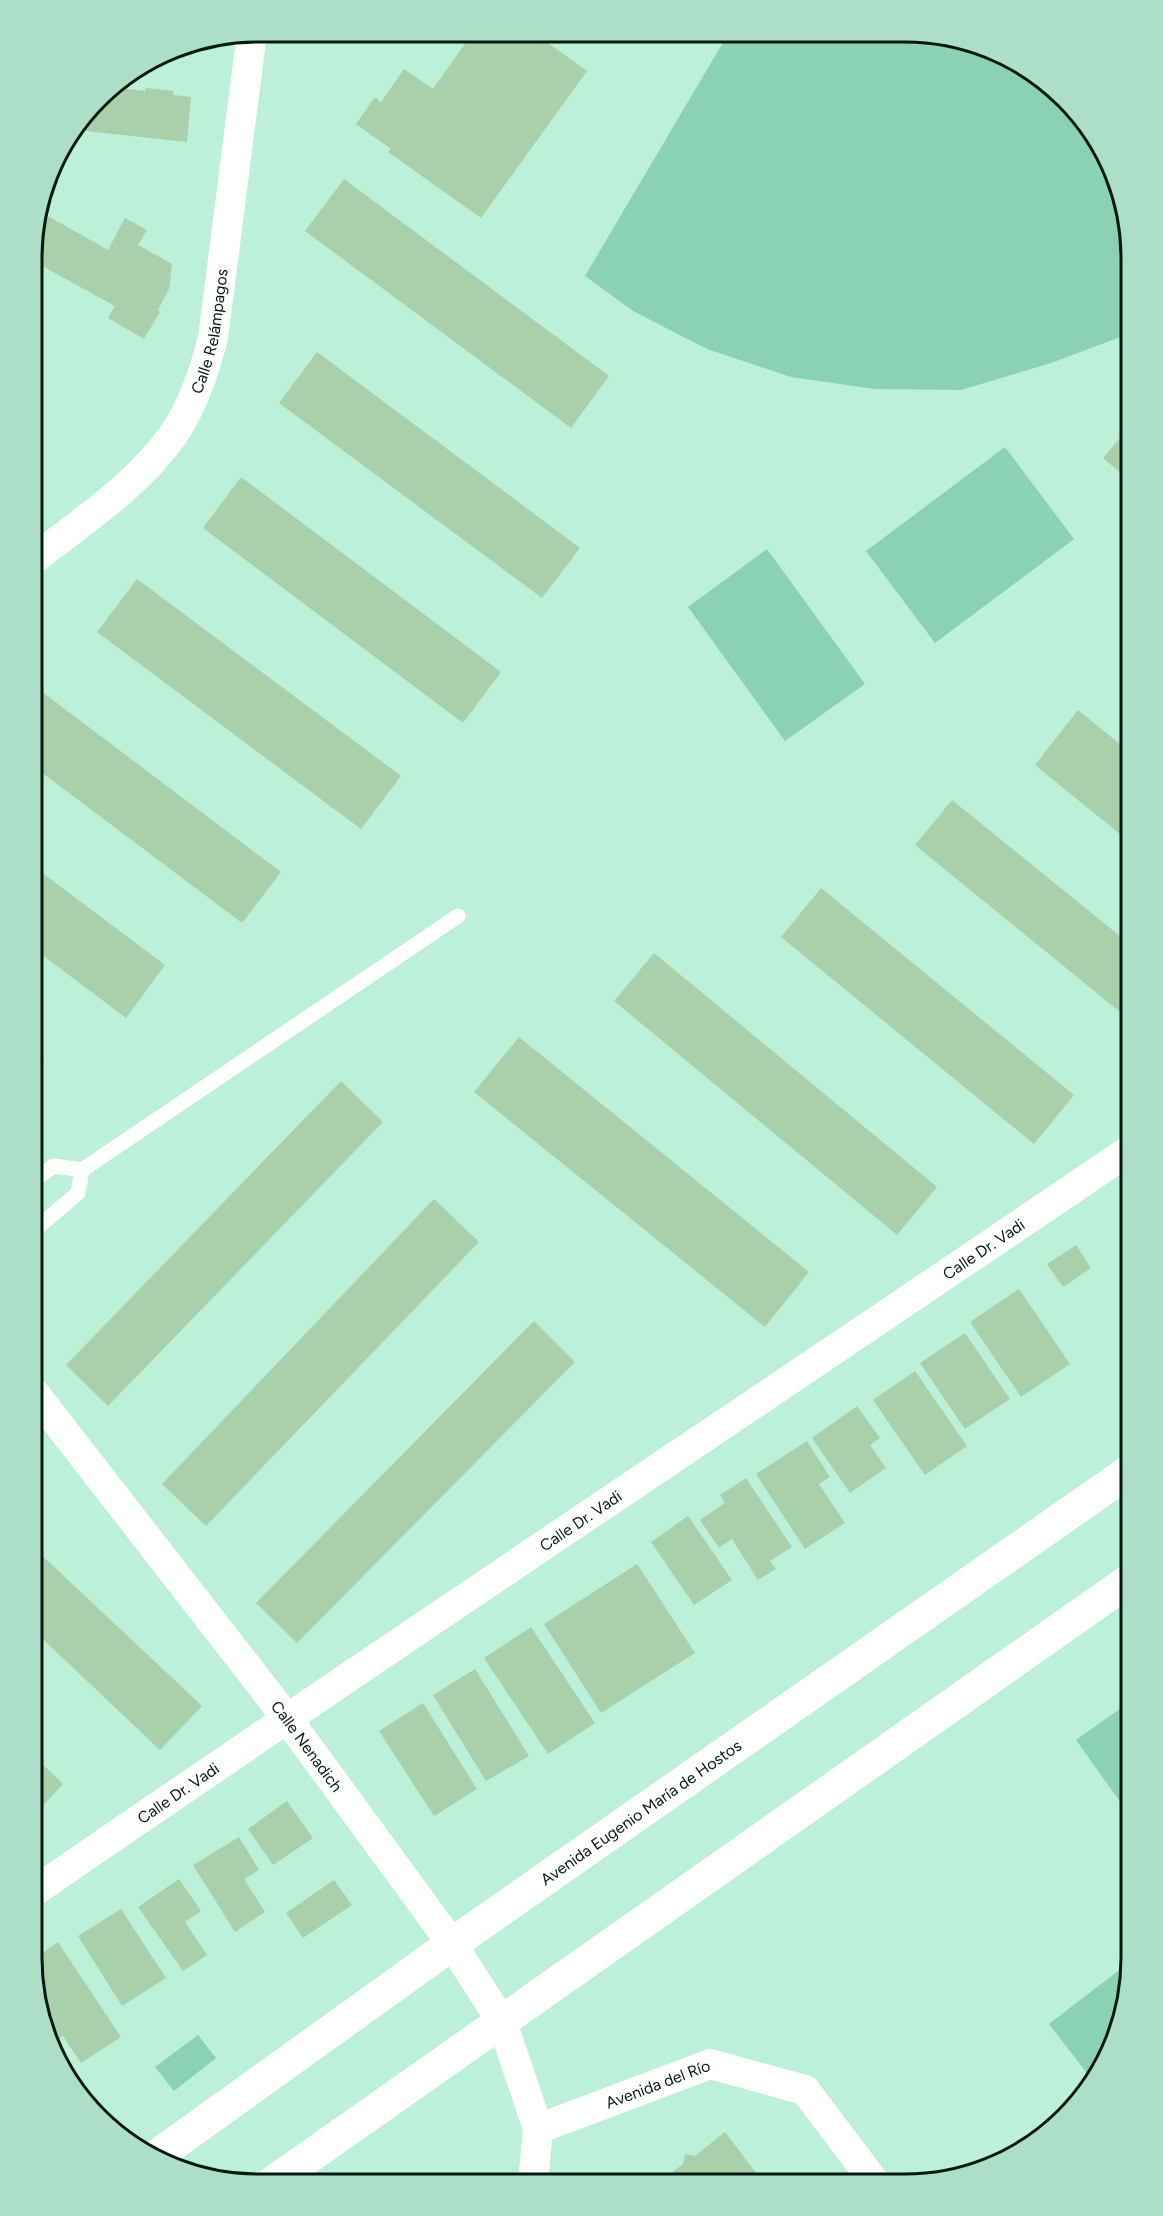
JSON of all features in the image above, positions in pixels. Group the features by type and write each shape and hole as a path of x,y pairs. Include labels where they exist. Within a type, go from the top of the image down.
{"highway":[{"name":"Avenida Eugenio María de Hostos","path":"162,2152 452,1944 1121,1477"},
{"path":"285,2174 1121,1586"}],"street":[{"name":"Calle Relámpagos","path":"42,553 148,466 173,435 189,409 205,371 213,338 251,42"},
{"name":"Calle Dr. Vadi","path":"42,1886 286,1717 816,1363 1121,1156"},
{"name":"Calle Nenadich","path":"42,1403 286,1717 452,1944 502,2022 538,2129"},
{"name":"Avenida del Río","path":"538,2129 710,2064 805,2090 868,2174"},
{"path":"534,2174 538,2129"}],"lane":[{"path":"42,1174 54,1166 82,1170 458,916"},
{"path":"42,1224 78,1193 82,1170"}],"green space":[{"path":"723,42 919,42 961,49 1001,64 1025,78 1058,105 1085,138 1105,175 1117,216 1121,244 1121,337 1051,363 961,390 875,389 791,377 707,349 633,311 585,276"},
{"path":"1005,447 1074,539 935,643 866,551"},
{"path":"767,549 865,684 785,741 688,607"},
{"path":"1121,1708 1121,1803 1076,1740"},
{"path":"1121,1969 1110,2028 1087,2074 1049,2024"},
{"path":"198,2035 216,2058 174,2091 155,2067"}],"building":[{"path":"466,42 547,42 587,71 481,218 388,152 391,149 356,124 375,97 381,102 404,69 433,89"},
{"path":"124,89 174,91 173,95 191,97 187,142 83,131 105,105"},
{"path":"344,179 609,376 571,428 305,231"},
{"path":"46,215 108,250 125,218 147,230 138,245 172,264 169,289 158,310 160,312 144,339 108,318 115,306 42,266 42,244"},
{"path":"317,352 580,548 542,598 279,403"},
{"path":"1121,437 1121,473 1103,458"},
{"path":"241,477 501,672 463,723 203,528"},
{"path":"137,579 401,776 361,829 97,632"},
{"path":"42,692 281,872 242,923 42,773"},
{"path":"1078,710 1121,745 1121,835 1035,765"},
{"path":"952,800 1121,937 1121,1013 915,845"},
{"path":"42,873 165,965 126,1018 42,955"},
{"path":"821,888 1074,1095 1034,1144 781,937"},
{"path":"654,953 937,1187 897,1235 614,1001"},
{"path":"519,1037 809,1272 765,1327 474,1092"},
{"path":"341,1081 383,1122 108,1406 66,1365"},
{"path":"434,1199 479,1242 206,1526 162,1484"},
{"path":"1076,1245 1091,1268 1063,1287 1047,1264"},
{"path":"1019,1289 1070,1364 1021,1397 970,1322"},
{"path":"534,1321 575,1362 297,1643 256,1603"},
{"path":"965,1333 1010,1399 965,1429 920,1363"},
{"path":"915,1371 967,1446 925,1475 873,1400"},
{"path":"857,1406 880,1438 870,1445 886,1468 850,1493 812,1438"},
{"path":"807,1441 830,1477 819,1484 845,1523 805,1549 756,1474"},
{"path":"746,1478 792,1547 770,1561 776,1569 758,1580 732,1539 719,1548 700,1520 725,1503 720,1495"},
{"path":"688,1516 732,1580 694,1605 651,1542"},
{"path":"42,1555 202,1706 160,1750 42,1638"},
{"path":"637,1564 695,1653 601,1713 544,1624"},
{"path":"531,1627 595,1723 548,1754 484,1658"},
{"path":"475,1669 529,1756 486,1781 433,1695"},
{"path":"423,1703 477,1789 434,1816 379,1731"},
{"path":"42,1764 63,1784 42,1806"},
{"path":"287,1801 313,1838 273,1865 248,1829"},
{"path":"239,1837 259,1870 244,1879 265,1912 235,1932 193,1865"},
{"path":"179,1879 201,1911 185,1922 207,1955 183,1971 138,1907"},
{"path":"334,1880 352,1905 303,1938 286,1913"},
{"path":"121,1909 166,1978 122,2006 78,1936"},
{"path":"58,1942 121,2037 81,2063 63,2036 57,2039 53,2028 46,2000 42,1953"},
{"path":"725,2132 757,2174 670,2174 683,2164 685,2154 695,2156"}]}
